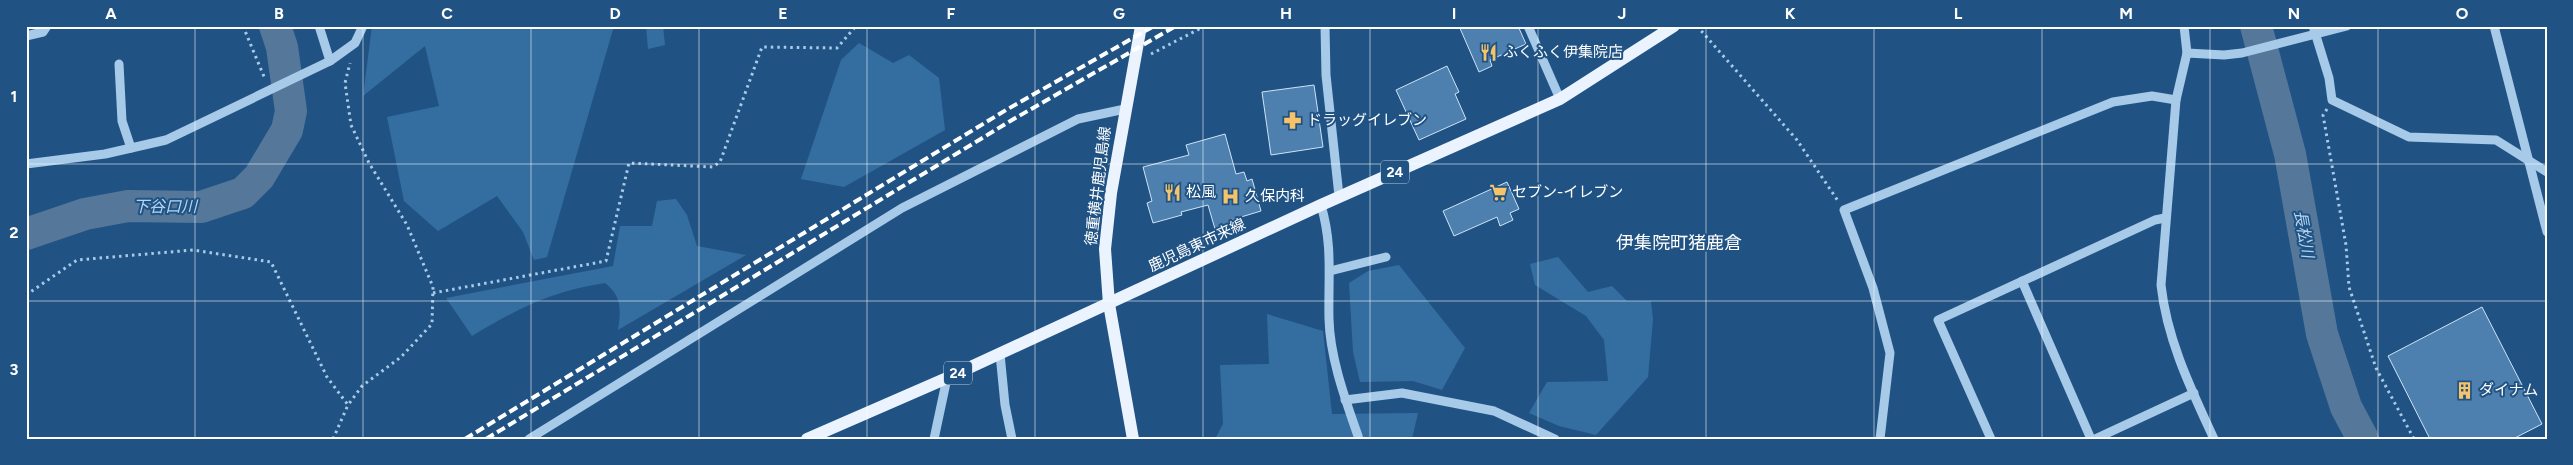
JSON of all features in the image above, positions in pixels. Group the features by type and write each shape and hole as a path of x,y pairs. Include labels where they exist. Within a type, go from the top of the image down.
{"main road":[{"name":"徳重横井鹿児島線","path":"1133,439 1109,304 1105,249 1125,109 1141,26"},
{"name":"鹿児島東市来線","path":"807,439 1000,354 1321,204 1560,99 1674,26"}],"street":[{"path":"26,36 42,32 47,26"},
{"path":"319,26 330,61"},
{"path":"26,164 105,154 166,140 270,92 330,61 355,43 363,26"},
{"path":"1325,26 1326,75 1339,196"},
{"path":"1528,26 1560,99"},
{"path":"2184,26 2187,53 2176,100 2161,285 2164,310 2176,353 2214,439"},
{"path":"2187,53 2224,55 2242,52 2312,32 2347,26"},
{"path":"2494,26 2547,232"},
{"path":"2312,32 2329,78 2332,100 2409,137 2496,140 2547,172"},
{"path":"119,64 122,121 130,148"},
{"path":"1880,439 1890,353 1873,288 1844,210 2113,102 2152,96 2176,100"},
{"path":"529,439 902,208 1078,119 1125,109"},
{"path":"1321,204 1330,241 1329,320 1331,340 1346,400 1359,439"},
{"path":"1991,439 1938,320 2155,220 2165,218"},
{"path":"1330,272 1386,257"},
{"path":"2022,281 2093,439 2194,393"},
{"path":"1000,354 1005,405 1012,439"},
{"path":"934,439 947,378"},
{"path":"1346,400 1402,394 1419,397 1499,413 1555,439"}],"path":[{"path":"243,26 270,92"},
{"path":"433,293 606,261 630,163 713,167 720,162 762,47 837,48 856,26"},
{"path":"1134,61 1205,26"},
{"path":"1697,26 1797,140 1844,210"},
{"path":"333,439 348,405 362,386 401,357 432,324 433,287 407,224 369,163 350,125 345,83 355,43"},
{"path":"2332,100 2323,115 2346,245 2349,287 2376,368 2414,439"},
{"path":"26,295 76,260 193,250 271,262 327,377 348,405"}],"shaded area":[{"path":"372,26 614,26 547,257 534,260 523,232 497,196 438,231 404,201 387,117 439,106 425,46 363,96"},
{"path":"646,26 663,26 665,45 648,49"},
{"path":"859,43 893,63 909,55 939,78 945,130 844,187 801,179 841,60"},
{"path":"676,199 687,215 697,246 746,255 618,330 619,304 615,293 605,283 586,286 535,302 504,317 472,336 446,298 613,266 620,226 652,226 657,201"},
{"path":"1558,257 1588,292 1612,286 1627,301 1651,301 1653,319 1648,377 1596,435 1559,426 1529,413 1547,382 1608,381 1604,340 1586,316 1535,285 1530,264"},
{"path":"1399,265 1465,348 1442,390 1413,381 1360,382 1353,352 1349,283 1368,271"},
{"path":"1267,314 1323,331 1332,414 1418,413 1412,439 1215,439 1223,424 1220,365 1269,364"}],"building":[{"name":"ふくふく伊集院店","path":"1459,26 1518,26 1526,44 1490,60 1492,66 1479,72"},
{"path":"1447,66 1459,92 1455,94 1466,119 1419,140 1396,90"},
{"name":"ドラッグイレブン","path":"1314,85 1323,147 1271,155 1262,92"},
{"path":"1225,134 1236,174 1244,172 1247,181 1252,179 1261,211 1231,220 1232,225 1215,229 1208,205 1181,212 1182,215 1153,223 1147,203 1152,201 1143,167 1189,155 1186,145"},
{"path":"1507,182 1519,209 1510,213 1513,220 1500,226 1497,217 1454,236 1443,211"},
{"name":"ダイナム","path":"2482,307 2542,424 2513,439 2430,439 2388,356"}],"waterway":[{"name":"下谷口川","path":"26,234 85,214 128,206 201,207 243,193 259,177 287,130 291,111 282,47 275,26"},
{"name":"長松川","path":"2256,26 2290,154 2322,334 2346,407 2363,439"}],"railway":[{"path":"465,439 1006,110 1154,26"},
{"path":"486,439 1012,120 1176,26"}],"place":[{"name":"ふくふく伊集院店","path":"1489,52"},
{"name":"ドラッグイレブン","path":"1293,120"},
{"name":"松風","path":"1172,192"},
{"name":"セブン-イレブン","path":"1498,192"},
{"name":"久保内科","path":"1231,196"},
{"name":"ダイナム","path":"2465,390"}],"district":[{"name":"伊集院町猪鹿倉","path":"1679,243"}]}
